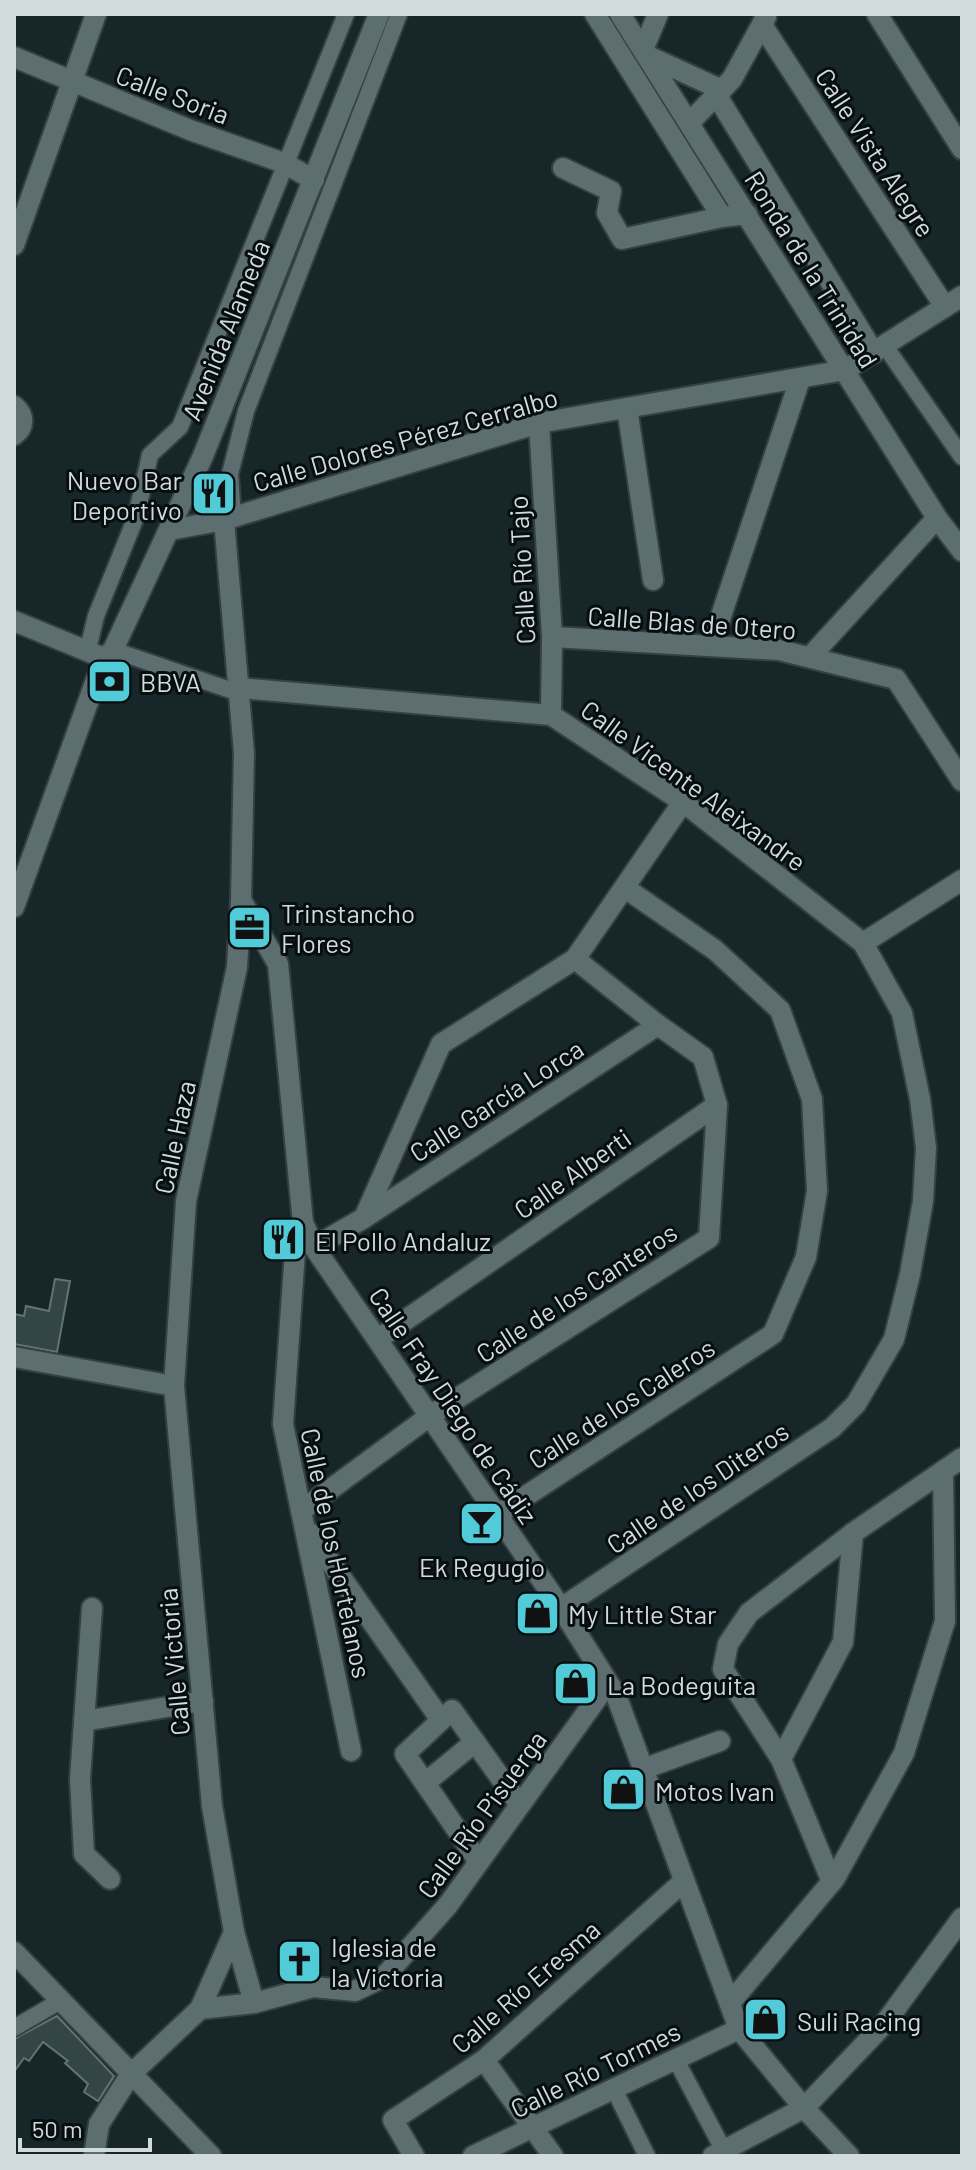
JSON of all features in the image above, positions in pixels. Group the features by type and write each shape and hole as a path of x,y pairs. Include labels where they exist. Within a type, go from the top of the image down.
{"street":[{"path":"14,245 96,14"},
{"path":"101,653 96,616 136,517 150,455 180,427 346,14"},
{"name":"Avenida Alameda","path":"14,907 18,875 101,653 170,530 203,456 379,14"},
{"path":"241,900 244,753 229,518 230,474 246,411 399,14"},
{"path":"595,14 722,217"},
{"name":"Ronda de la Trinidad","path":"620,14 937,518 962,551"},
{"path":"658,14 644,52 720,93"},
{"path":"877,14 962,149"},
{"path":"689,123 732,79 765,19"},
{"name":"Calle Vista Alegre","path":"765,19 954,302"},
{"name":"Calle Soria","path":"14,57 190,130 284,163 314,180"},
{"name":"Ronda de la Trinidad","path":"720,93 879,350"},
{"path":"563,168 611,191 607,213 622,239 747,214"},
{"name":"Calle Dolores Pérez Cerralbo","path":"170,530 229,518 539,423 845,370 954,302"},
{"path":"879,350 962,457"},
{"path":"711,646 800,379"},
{"path":"14,406 23,420 14,435"},
{"path":"627,408 653,580"},
{"name":"Calle Río Tajo","path":"539,423 552,637 551,715"},
{"path":"810,657 937,518"},
{"path":"14,621 101,653 239,690"},
{"name":"Calle Blas de Otero","path":"552,637 779,650 896,679 962,781"},
{"name":"Calle Vicente Aleixandre","path":"239,690 551,715 683,802 863,943"},
{"path":"364,1218 441,1044 575,959 683,802"},
{"path":"863,943 962,880"},
{"name":"Calle de los Caleros","path":"497,1515 773,1334 806,1257 817,1191 812,1099 780,1010 715,950 625,888"},
{"name":"Calle Fray Diego de Cádiz","path":"241,900 278,964 303,1223 314,1247 431,1415 616,1695 739,2029 804,2108 849,2156"},
{"name":"Calle Haza","path":"174,1386 186,1201 237,967 241,900"},
{"name":"Calle de los Diteros","path":"561,1608 832,1428 856,1404 894,1339 923,1201 926,1148 920,1099 902,1013 863,943"},
{"path":"575,959 703,1057 717,1105"},
{"name":"Calle García Lorca","path":"314,1247 364,1218 658,1025"},
{"name":"Calle de los Canteros","path":"303,1518 431,1415 709,1238 717,1105"},
{"name":"Calle Alberti","path":"378,1339 717,1105"},
{"name":"Calle de los Hortelanos","path":"303,1223 295,1251 283,1424 351,1751"},
{"path":"14,1357 174,1386"},
{"name":"Calle Victoria","path":"174,1386 212,1806 234,1932 254,2003"},
{"path":"832,1882 781,1759 723,1669 728,1644 749,1613 853,1533 962,1458"},
{"path":"730,2003 832,1882 904,1753 945,1621 943,1471"},
{"path":"303,1518 441,1720"},
{"path":"781,1759 843,1642 853,1533"},
{"path":"92,1608 80,1779 84,1854 110,1879"},
{"name":"Calle Río Pisuerga","path":"200,2009 254,2003 313,1987 355,1991 384,1977 448,1905 608,1683"},
{"path":"84,1721 203,1701"},
{"path":"479,1862 405,1754 452,1710 520,1805"},
{"path":"643,1769 720,1741"},
{"path":"425,1783 475,1742"},
{"name":"Calle Río Eresma","path":"414,2156 393,2120 484,2060 683,1882"},
{"path":"676,2060 719,2153 804,2108 885,2023 962,1918"},
{"path":"94,2156 99,2124 131,2074 200,2009 234,1932"},
{"path":"14,1952 211,2156"},
{"path":"14,2028 60,2001"},
{"name":"Calle Río Tormes","path":"473,2156 739,2029"},
{"path":"484,2060 553,2156"},
{"path":"614,2089 647,2156"}],"building":[{"path":"55,1279 70,1281 57,1352 14,1344 14,1314 24,1316 26,1306 49,1311"},
{"path":"57,2016 114,2076 98,2101 84,2092 88,2084 65,2063 68,2061 43,2042 29,2061 24,2058 14,2072 14,2039"}],"place":[{"name":"Nuevo Bar Deportivo","path":"213,494"},
{"name":"BBVA","path":"109,681"},
{"name":"Trinstancho Flores","path":"250,927"},
{"name":"El Pollo Andaluz","path":"284,1240"},
{"name":"Ek Regugio","path":"482,1523"},
{"name":"My Little Star","path":"537,1613"},
{"name":"La Bodeguita","path":"576,1684"},
{"name":"Motos Ivan","path":"624,1790"},
{"name":"Iglesia de la Victoria","path":"300,1961"},
{"name":"Suli Racing","path":"766,2020"}]}
